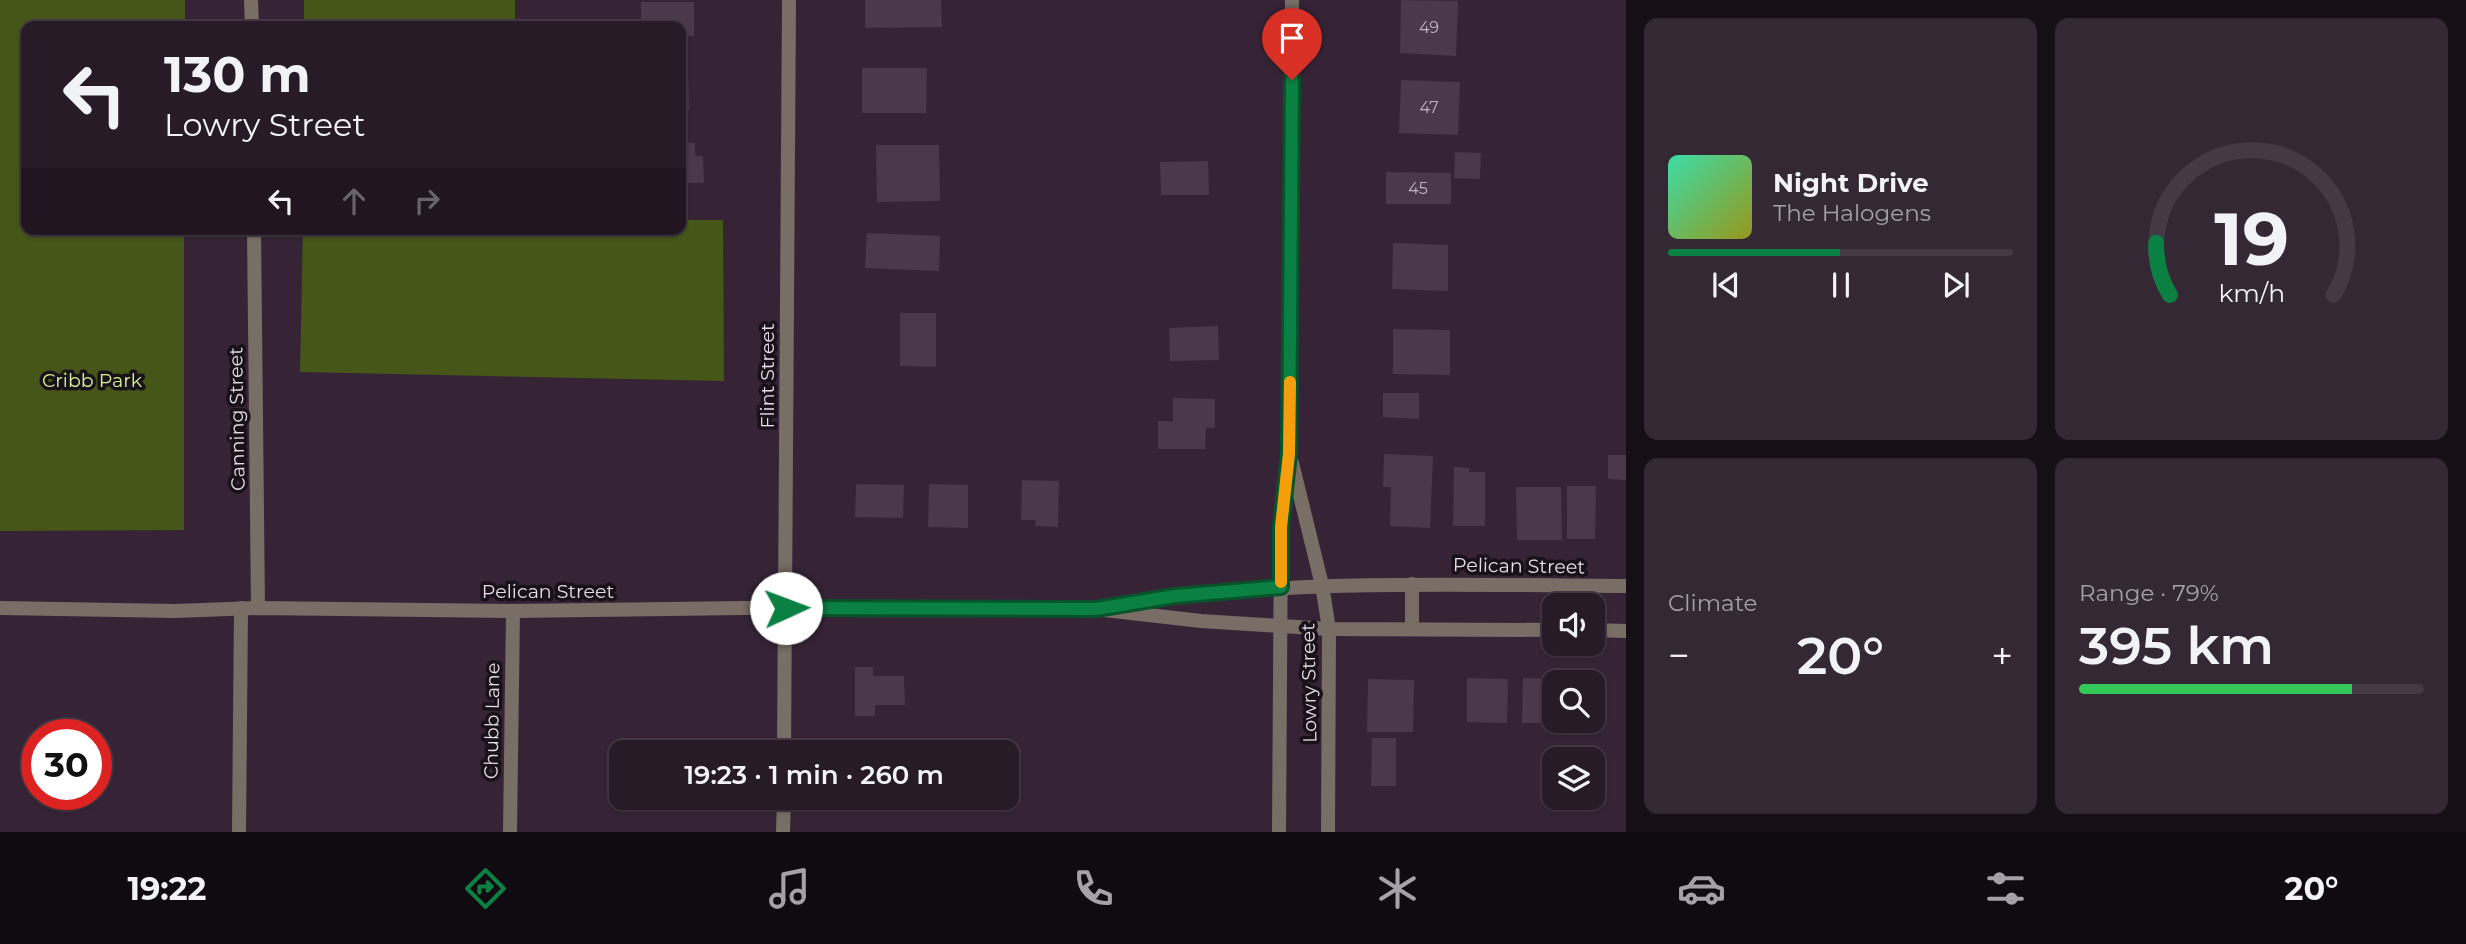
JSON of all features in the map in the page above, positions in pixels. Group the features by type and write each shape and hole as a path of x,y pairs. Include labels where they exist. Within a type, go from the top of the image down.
{"street":[{"path":"251,0 252,21"},
{"name":"Flint Street","path":"784,740 789,0"},
{"name":"Lowry Street","path":"1279,832 1281,527 1289,454 1292,0"},
{"name":"Canning Street","path":"254,235 257,608"},
{"name":"Lowry Street","path":"1289,454 1322,585 1329,629 1328,832"},
{"path":"1412,584 1412,629"},
{"name":"Pelican Street","path":"1096,609 1175,596 1322,585 1626,586"},
{"name":"Pelican Street","path":"0,608 176,611 241,608 513,611 1096,609 1201,621 1329,629 1542,630"},
{"path":"239,832 241,608"},
{"name":"Chubb Lane","path":"510,832 513,611"},
{"path":"1605,630 1626,631"},
{"path":"783,832 784,810"}],"green space":[{"name":"Cribb Park","path":"0,0 185,0 185,21 21,21 21,235 184,235 184,530 0,531"},
{"path":"304,0 515,0 515,21 304,21"},
{"path":"686,220 723,220 724,381 300,372 303,235 686,235"}],"building":[{"path":"865,0 941,0 942,27 865,28"},
{"path":"1401,0 1458,1 1456,56 1400,53"},
{"path":"641,2 694,2 694,36 686,36 686,21 641,21"},
{"path":"862,68 927,68 926,113 862,113"},
{"path":"686,76 688,76 689,110 686,110"},
{"path":"1401,80 1460,82 1458,135 1399,133"},
{"path":"686,143 695,143 695,156 703,156 704,183 686,183"},
{"path":"876,145 939,145 940,201 877,202"},
{"path":"1455,152 1481,153 1480,179 1454,178"},
{"path":"1208,161 1209,195 1161,195 1160,162"},
{"path":"1386,172 1451,173 1451,204 1386,204"},
{"path":"867,233 940,236 939,271 865,268"},
{"path":"1393,243 1448,245 1448,291 1392,289"},
{"path":"900,313 936,313 936,367 900,366"},
{"path":"1218,326 1219,360 1170,361 1169,328"},
{"path":"1393,329 1450,330 1450,375 1393,374"},
{"path":"1383,393 1419,393 1419,419 1383,417"},
{"path":"1173,398 1215,399 1215,428 1206,428 1205,449 1158,449 1158,421 1173,421"},
{"path":"1384,454 1433,456 1430,528 1390,526 1391,487 1383,487"},
{"path":"1608,455 1626,455 1626,480 1608,479"},
{"path":"1454,467 1469,468 1469,472 1485,472 1485,526 1453,526"},
{"path":"1022,480 1059,481 1058,527 1035,526 1036,520 1021,520"},
{"path":"856,484 904,485 903,518 855,517"},
{"path":"929,484 968,485 968,528 928,527"},
{"path":"1567,486 1596,486 1595,539 1567,539"},
{"path":"1516,487 1561,487 1562,540 1517,540"},
{"path":"855,667 873,667 873,676 904,676 905,705 875,705 875,716 855,716"},
{"path":"1467,678 1508,679 1507,723 1467,722"},
{"path":"1523,678 1542,679 1542,723 1522,723"},
{"path":"1368,679 1414,680 1413,732 1367,732"},
{"path":"861,738 915,739 915,740"},
{"path":"1372,738 1396,738 1396,786 1371,786"}],"slow traffic":[{"path":"1281,582 1281,527 1289,454 1290,382"}],"route":[{"path":"786,608 1096,609 1175,596 1281,587 1281,527 1289,454 1292,80"}]}
